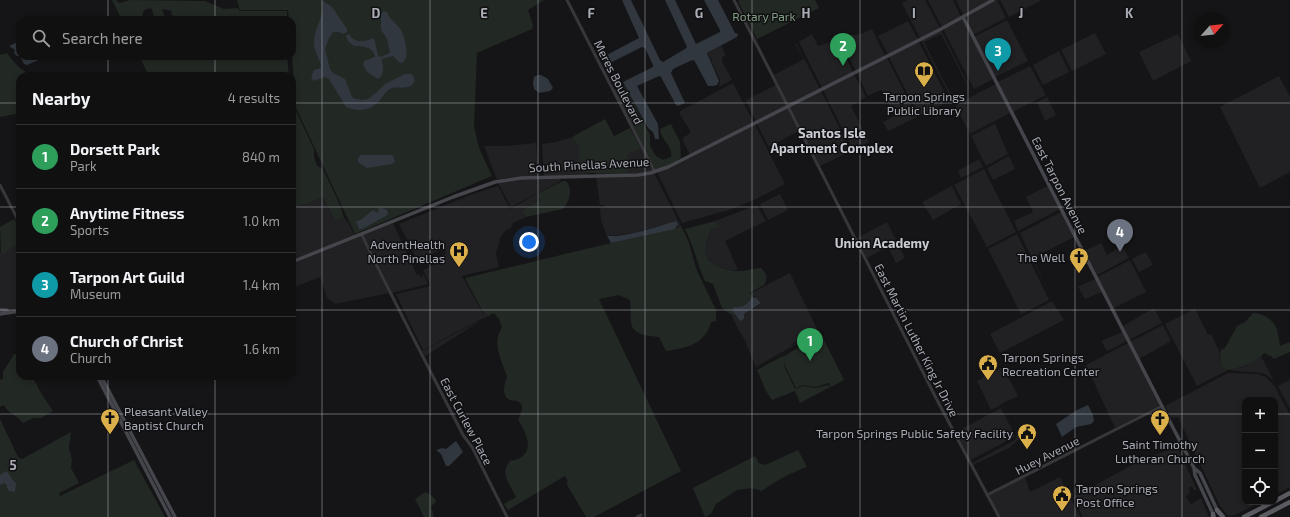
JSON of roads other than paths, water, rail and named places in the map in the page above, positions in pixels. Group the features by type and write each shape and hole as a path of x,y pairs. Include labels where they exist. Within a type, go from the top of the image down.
{"highway":[{"path":"1278,500 1290,493"},
{"path":"1260,517 1290,502"},
{"path":"1244,517 1268,505"},
{"path":"1217,510 1222,517"}],"main road":[{"name":"South Pinellas Avenue","path":"296,260 453,197 495,182 521,178 618,176 655,172 689,157 963,17 993,0"},
{"name":"East Tarpon Avenue","path":"963,17 1194,468 1200,474 1217,510"},
{"path":"0,310 6,310 8,312"},
{"path":"0,314 16,311"},
{"path":"99,380 170,517"},
{"path":"104,380 175,517"},
{"name":"East Tarpon Avenue","path":"1194,468 1195,475 1213,516"}],"street":[{"name":"Meres Boulevard","path":"567,0 655,172"},
{"name":"East Martin Luther King Jr Drive","path":"734,0 937,400 999,517"},
{"path":"0,186 16,216"},
{"name":"East Curlew Place","path":"362,234 410,333 423,354 463,435 472,447 507,517"},
{"name":"Huey Avenue","path":"987,495 1162,406"}],"place":[{"name":"Anytime Fitness","path":"843,66"},
{"name":"Tarpon Art Guild","path":"998,71"},
{"name":"Tarpon Springs Public Library","path":"924,88"},
{"name":"Church of Christ","path":"1120,252"},
{"name":"AdventHealth North Pinellas","path":"459,268"},
{"name":"The Well","path":"1079,274"},
{"name":"Dorsett Park","path":"810,361"},
{"name":"Tarpon Springs Recreation Center","path":"988,381"},
{"name":"Pleasant Valley Baptist Church","path":"110,435"},
{"name":"Saint Timothy Lutheran Church","path":"1160,436"},
{"name":"Tarpon Springs Public Safety Facility","path":"1027,450"},
{"name":"Tarpon Springs Post Office","path":"1062,512"}],"district":[{"name":"Santos Isle Apartment Complex","path":"832,140"},
{"name":"Union Academy","path":"882,243"}],"park label":[{"name":"Rotary Park","path":"764,16"}]}
